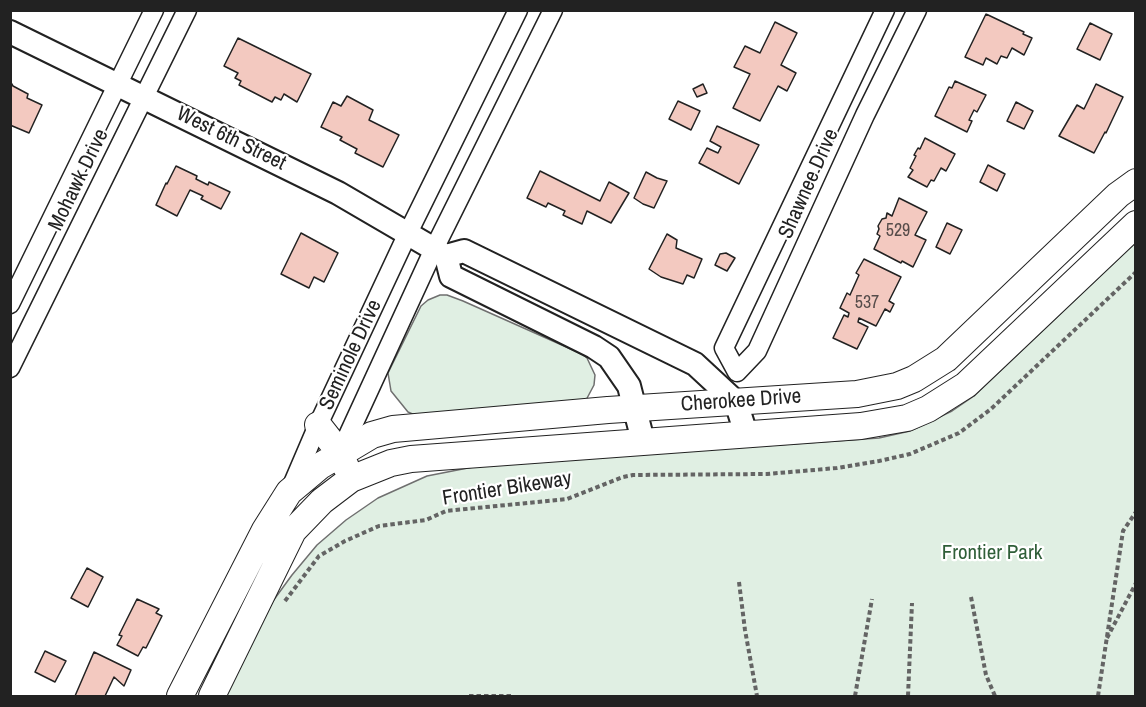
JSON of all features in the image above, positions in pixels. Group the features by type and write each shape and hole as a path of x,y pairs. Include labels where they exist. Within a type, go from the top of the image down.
{"main road":[{"name":"Cherokee Drive","path":"289,492 303,479 340,453 372,435 393,429 636,408 857,394 897,386 914,379 946,359 1118,195 1136,182"},
{"name":"Cherokee Drive","path":"212,696 293,531 322,501 351,478 381,466 411,459 861,426 907,418 948,398 982,370 1136,224"},
{"path":"318,425 340,453 351,478"},
{"name":"Seminole Drive","path":"180,696 265,530 289,492"}],"street":[{"name":"Mohawk Drive","path":"10,304 154,10"},
{"name":"Mohawk Drive","path":"10,369 187,10"},
{"name":"Seminole Drive","path":"289,492 408,233 518,10"},
{"name":"Seminole Drive","path":"340,453 440,253 553,10"},
{"name":"Shawnee Drive","path":"735,402 737,372 724,348 885,10"},
{"name":"Shawnee Drive","path":"737,372 757,351 865,115 917,10"},
{"name":"West 6th Street","path":"10,32 118,83 338,193 440,253 451,276 577,338 609,357 629,386 643,441"},
{"path":"440,253 464,251 694,364 735,402 746,434"}],"path":[{"name":"Frontier Bikeway","path":"319,556 379,526 426,520 446,511 567,499 633,475"},
{"path":"1098,696 1123,531 1136,512"},
{"path":"739,582 745,630 758,696"},
{"path":"1106,642 1136,583"},
{"path":"971,597 986,675 995,696"},
{"path":"855,696 872,599"},
{"path":"908,696 912,603"},
{"path":"469,696 514,696"}],"green space":[{"name":"Frontier Park","path":"1135,243 1135,696 225,696 273,601 292,575 317,545 346,520 378,498 427,476 483,465 879,438 910,431 952,411 974,396"},
{"path":"440,295 463,301 582,354 587,358 595,375 594,385 585,402 417,416 408,412 391,391 388,373 421,306"}],"building":[{"path":"986,14 1032,38 1024,55 1012,48 1007,58 1001,56 997,64 986,58 983,65 965,57"},
{"path":"775,22 797,33 781,65 796,73 787,91 778,86 760,121 733,108 750,74 734,67 745,46 760,53"},
{"path":"1090,23 1112,34 1100,60 1077,49"},
{"path":"238,38 311,74 297,102 284,94 281,100 275,97 272,102 239,85 241,81 235,78 238,73 224,66"},
{"path":"10,81 13,86 28,94 27,98 42,105 29,133 10,125"},
{"path":"955,81 986,95 977,112 974,110 967,132 935,116 949,87 952,88"},
{"path":"703,84 707,93 697,97 693,89"},
{"path":"1096,84 1123,97 1094,153 1059,136 1077,105 1084,109"},
{"path":"347,96 373,110 369,120 399,135 383,167 355,153 357,149 340,140 342,137 321,127 333,102 341,106"},
{"path":"678,101 700,111 691,130 669,119"},
{"path":"1016,102 1033,111 1024,129 1007,121"},
{"path":"717,126 759,145 739,184 699,163 707,148 718,153 721,147 710,141"},
{"path":"925,138 955,154 946,171 941,168 934,181 931,180 927,187 908,177 913,170 910,168 916,156 914,155"},
{"path":"988,165 1005,174 997,191 980,182"},
{"path":"176,166 197,176 196,179 208,185 209,182 230,192 221,209 201,199 203,196 190,190 177,216 156,205"},
{"path":"540,171 600,201 609,182 629,193 611,223 587,211 582,224 563,215 565,211 548,203 546,207 527,198"},
{"path":"646,172 667,181 654,208 634,198"},
{"path":"899,198 927,212 915,235 926,240 913,267 874,249 880,236 877,234 878,226 882,219 886,218 887,213 892,216"},
{"path":"947,223 962,230 950,254 936,247"},
{"path":"301,233 338,253 324,282 314,277 309,288 281,274"},
{"path":"667,234 677,240 676,248 702,259 694,278 687,275 683,284 661,277 649,269"},
{"path":"726,253 735,258 727,271 715,265 720,254"},
{"path":"864,259 901,277 889,301 894,304 890,312 885,309 876,326 859,318 858,322 868,327 857,349 833,338 844,315 848,317 849,313 840,308 847,293 850,295 859,275 856,273"},
{"path":"87,568 103,577 88,607 71,598"},
{"path":"137,599 159,609 156,613 162,616 146,648 143,647 138,656 117,645 122,636 119,635"},
{"path":"45,651 66,661 55,682 35,672"},
{"path":"94,652 131,670 124,686 114,677 105,696 75,696"}]}
